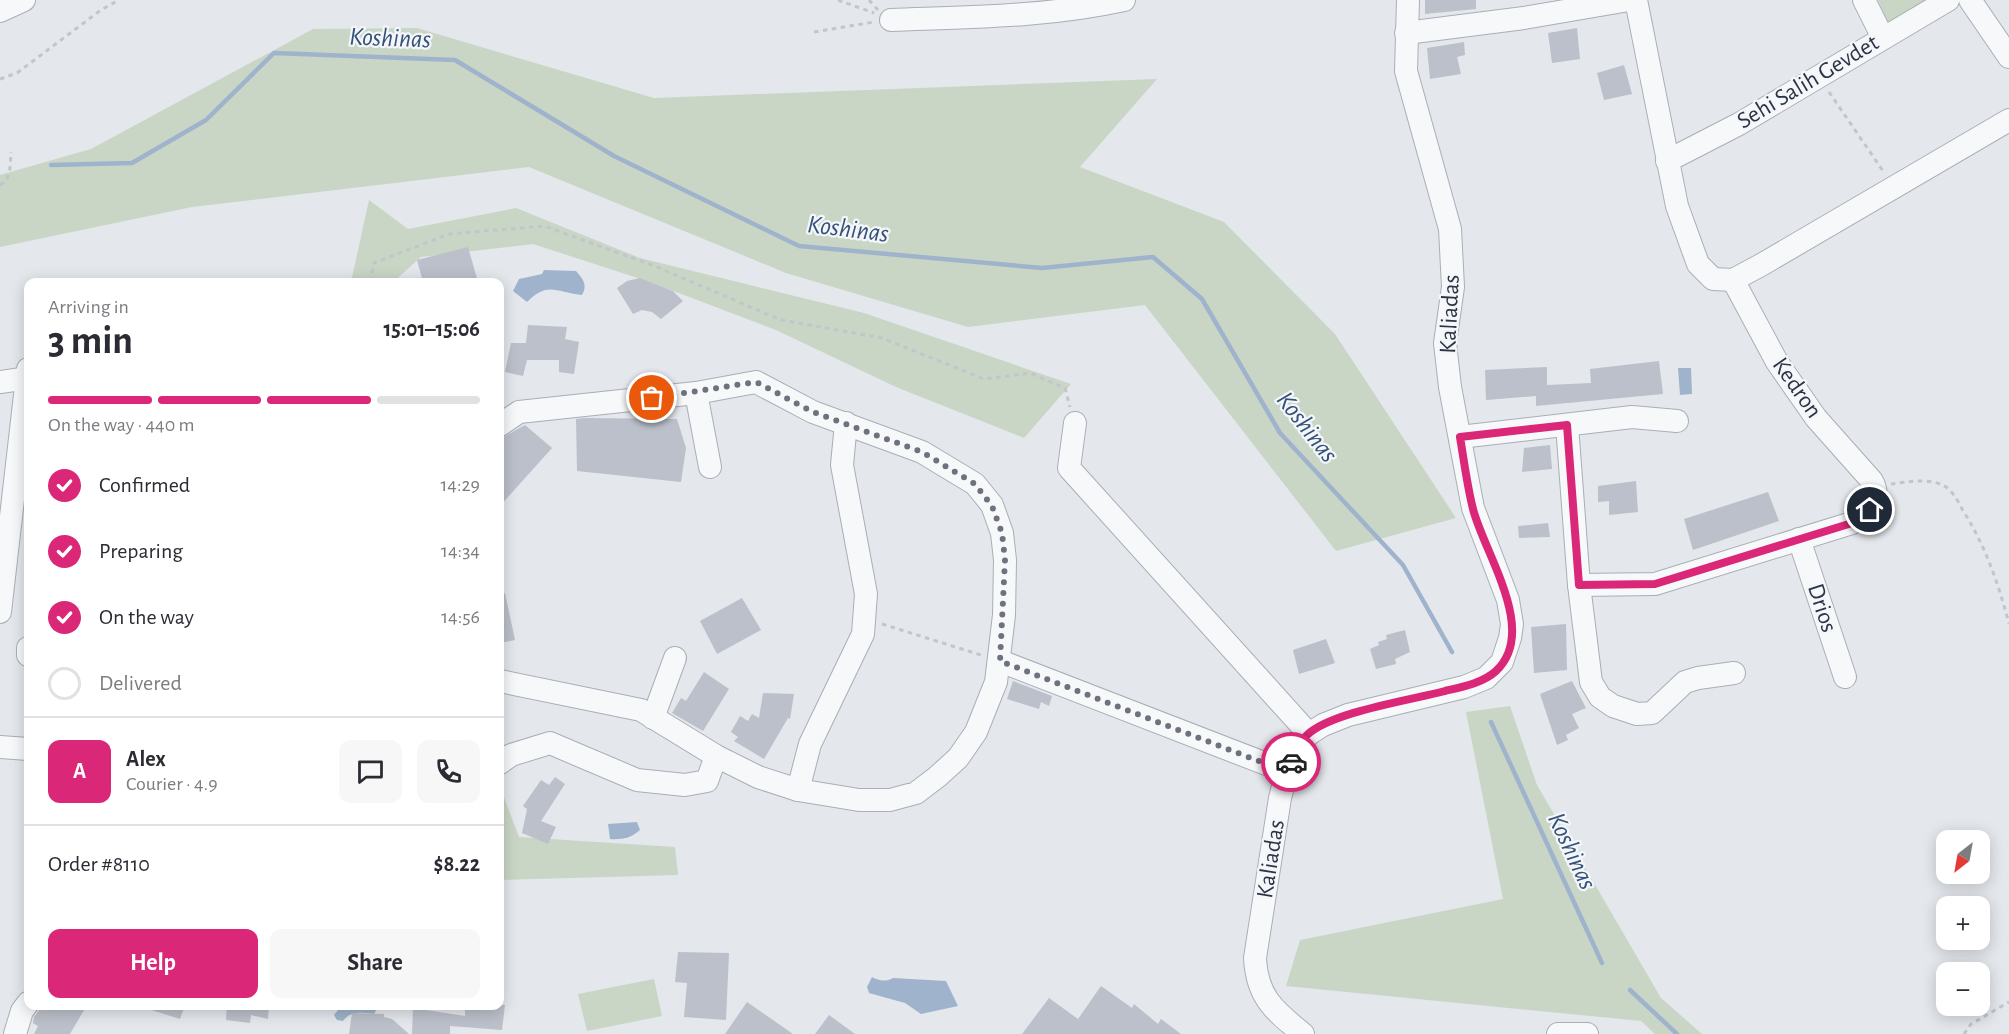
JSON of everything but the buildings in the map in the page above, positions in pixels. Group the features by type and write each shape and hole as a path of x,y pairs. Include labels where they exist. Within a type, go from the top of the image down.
{"street":[{"path":"0,11 24,0"},
{"path":"887,18 1029,14 1081,9 1124,0"},
{"name":"Kaliadas","path":"1304,1034 1267,1001 1258,983 1255,958 1287,772 1293,755 1309,734 1348,715 1464,687 1485,678 1502,662 1512,624 1508,600 1473,508 1444,343 1453,287 1450,229 1442,191 1411,94 1406,71 1408,0"},
{"path":"1406,33 1524,18 1629,0"},
{"path":"1636,0 1677,206 1698,264 1713,279 1733,280 2009,120"},
{"path":"1864,0 1883,38"},
{"name":"Sehi Salih Gevdet","path":"1667,161 1739,124 1948,0"},
{"path":"1970,0 2009,57"},
{"name":"Kedron","path":"1733,280 1784,371 1816,417 1865,471 1875,486"},
{"path":"0,382 24,376"},
{"path":"504,422 519,412 696,393 756,382 813,412 900,443 952,468 975,484 992,506 1002,533 1005,560 1000,661 987,708 976,732 958,758 916,793 890,800 859,800 798,790 758,777 716,756 641,710 504,682"},
{"path":"696,393 710,467"},
{"path":"0,612 24,409"},
{"path":"1460,437 1632,417 1677,421"},
{"path":"798,790 810,744 864,634 866,594 842,465 846,423"},
{"path":"1075,423 1069,468 1309,734"},
{"path":"1567,425 1579,585 1590,682 1600,698 1613,706 1637,714 1652,713 1685,682 1734,673"},
{"path":"1579,585 1655,584 1852,523 1863,517 1873,502 1875,486"},
{"name":"Drios","path":"1799,539 1845,677"},
{"path":"653,718 675,658"},
{"path":"1000,661 1287,772"},
{"path":"504,760 511,755 550,743 637,780 685,785 707,781 716,756"},
{"path":"0,747 24,749"},
{"path":"15,1034 24,1009"},
{"path":"1558,1034 1587,1034"}],"path":[{"path":"0,79 17,74 100,10 118,0"},
{"path":"838,0 887,18"},
{"path":"814,32 887,18"},
{"path":"1819,77 1895,187"},
{"path":"0,185 5,182 10,172 11,152"},
{"path":"371,278 374,263 449,234 544,226 652,265 781,320 882,338 984,379 1030,373 1065,388 1075,423"},
{"path":"1875,486 1932,482 1952,492 1977,533 1991,562 2009,624"},
{"path":"865,619 1000,661"},
{"path":"1964,1034 1971,1024 2009,1002"}],"green space":[{"path":"1878,0 1926,0 1888,23"},
{"path":"417,28 654,98 1157,79 1080,167 1224,222 1335,334 1456,518 1336,551 1145,305 968,327 786,273 529,167 192,207 0,247 0,175 91,149 313,29"},
{"path":"369,200 408,229 516,208 640,258 864,313 1071,384 1024,438 896,387 776,330 650,282 533,244 421,257 397,278 352,278"},
{"path":"1510,706 1537,785 1661,998 1702,1034 1655,1034 1641,1021 1286,986 1300,940 1503,899 1466,712"},
{"path":"504,798 519,837 675,847 678,875 504,880"},
{"path":"654,979 662,1016 587,1031 578,994"}],"water":[{"path":"544,270 576,271 584,282 585,288 582,295 552,289 541,292 527,302 513,291 519,279 542,274"},
{"path":"1678,368 1691,368 1692,394 1680,395"},
{"path":"637,822 640,830 630,837 610,839 608,824"},
{"path":"872,977 882,981 893,978 946,981 958,1006 921,1014 905,1003 869,993 867,987"},
{"path":"338,1010 376,1010 374,1014 353,1014 343,1021 337,1020 334,1015"}],"waterway":[{"name":"Koshinas","path":"51,165 132,163 206,120 274,53 455,60 614,156 799,246 1042,268 1153,257 1202,299 1280,433 1403,565 1452,652"},
{"name":"Koshinas","path":"1491,722 1602,963"},
{"name":"Koshinas","path":"1630,990 1677,1034"}],"way so far":[{"path":"652,398 756,382 813,412 889,438 952,468 975,484 992,506 1002,533 1005,560 1000,661 1287,772 1291,762"}],"route":[{"path":"1291,762 1301,743 1309,734 1323,725 1348,715 1464,687 1496,671 1502,662 1507,652 1512,624 1508,600 1473,508 1460,437 1567,425 1579,585 1626,587 1655,584 1852,523 1870,510"}]}
